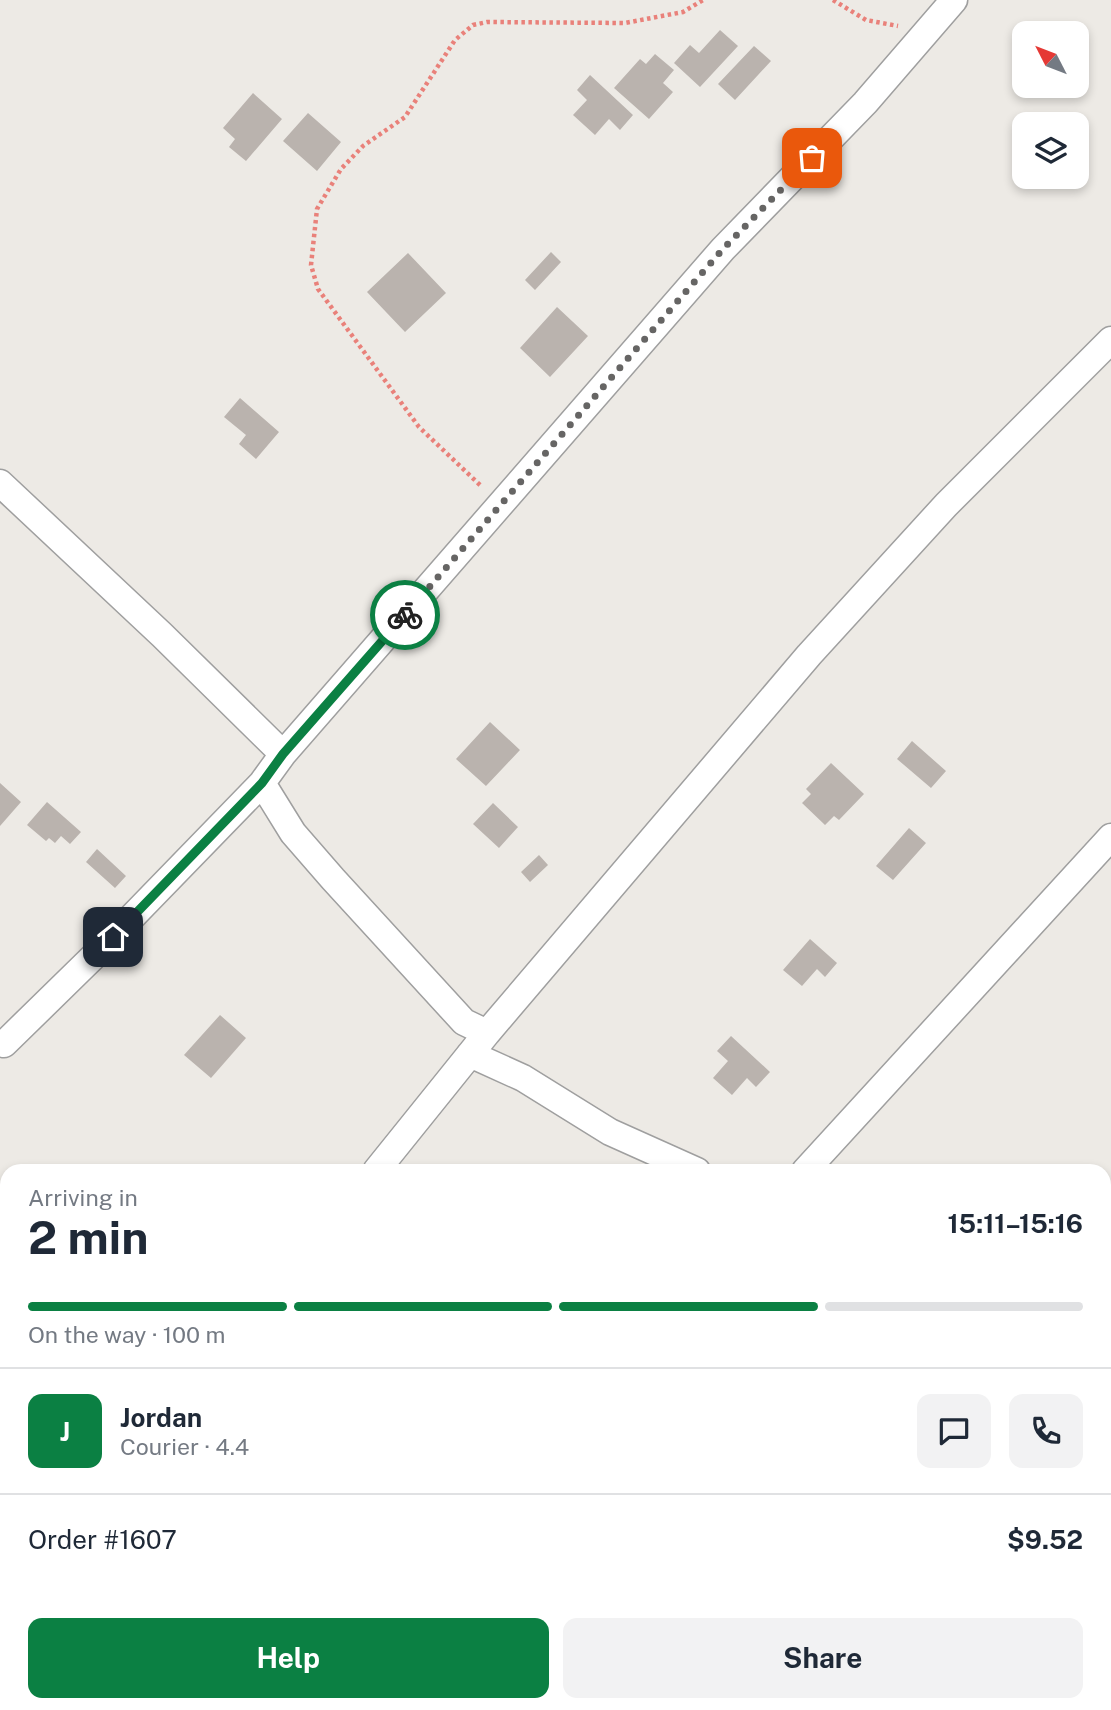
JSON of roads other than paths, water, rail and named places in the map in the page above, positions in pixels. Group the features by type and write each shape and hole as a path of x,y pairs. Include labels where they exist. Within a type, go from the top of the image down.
{"street":[{"path":"4,1044 96,954 262,783 283,754 723,249 865,103 954,0"},
{"path":"382,1164 487,1033 808,655 946,505 1111,340"},
{"path":"0,483 162,635 283,754"},
{"path":"262,783 293,832 333,879 464,1022 487,1033"},
{"path":"811,1164 1111,837"},
{"path":"470,1054 523,1078 610,1132 679,1164"}]}
